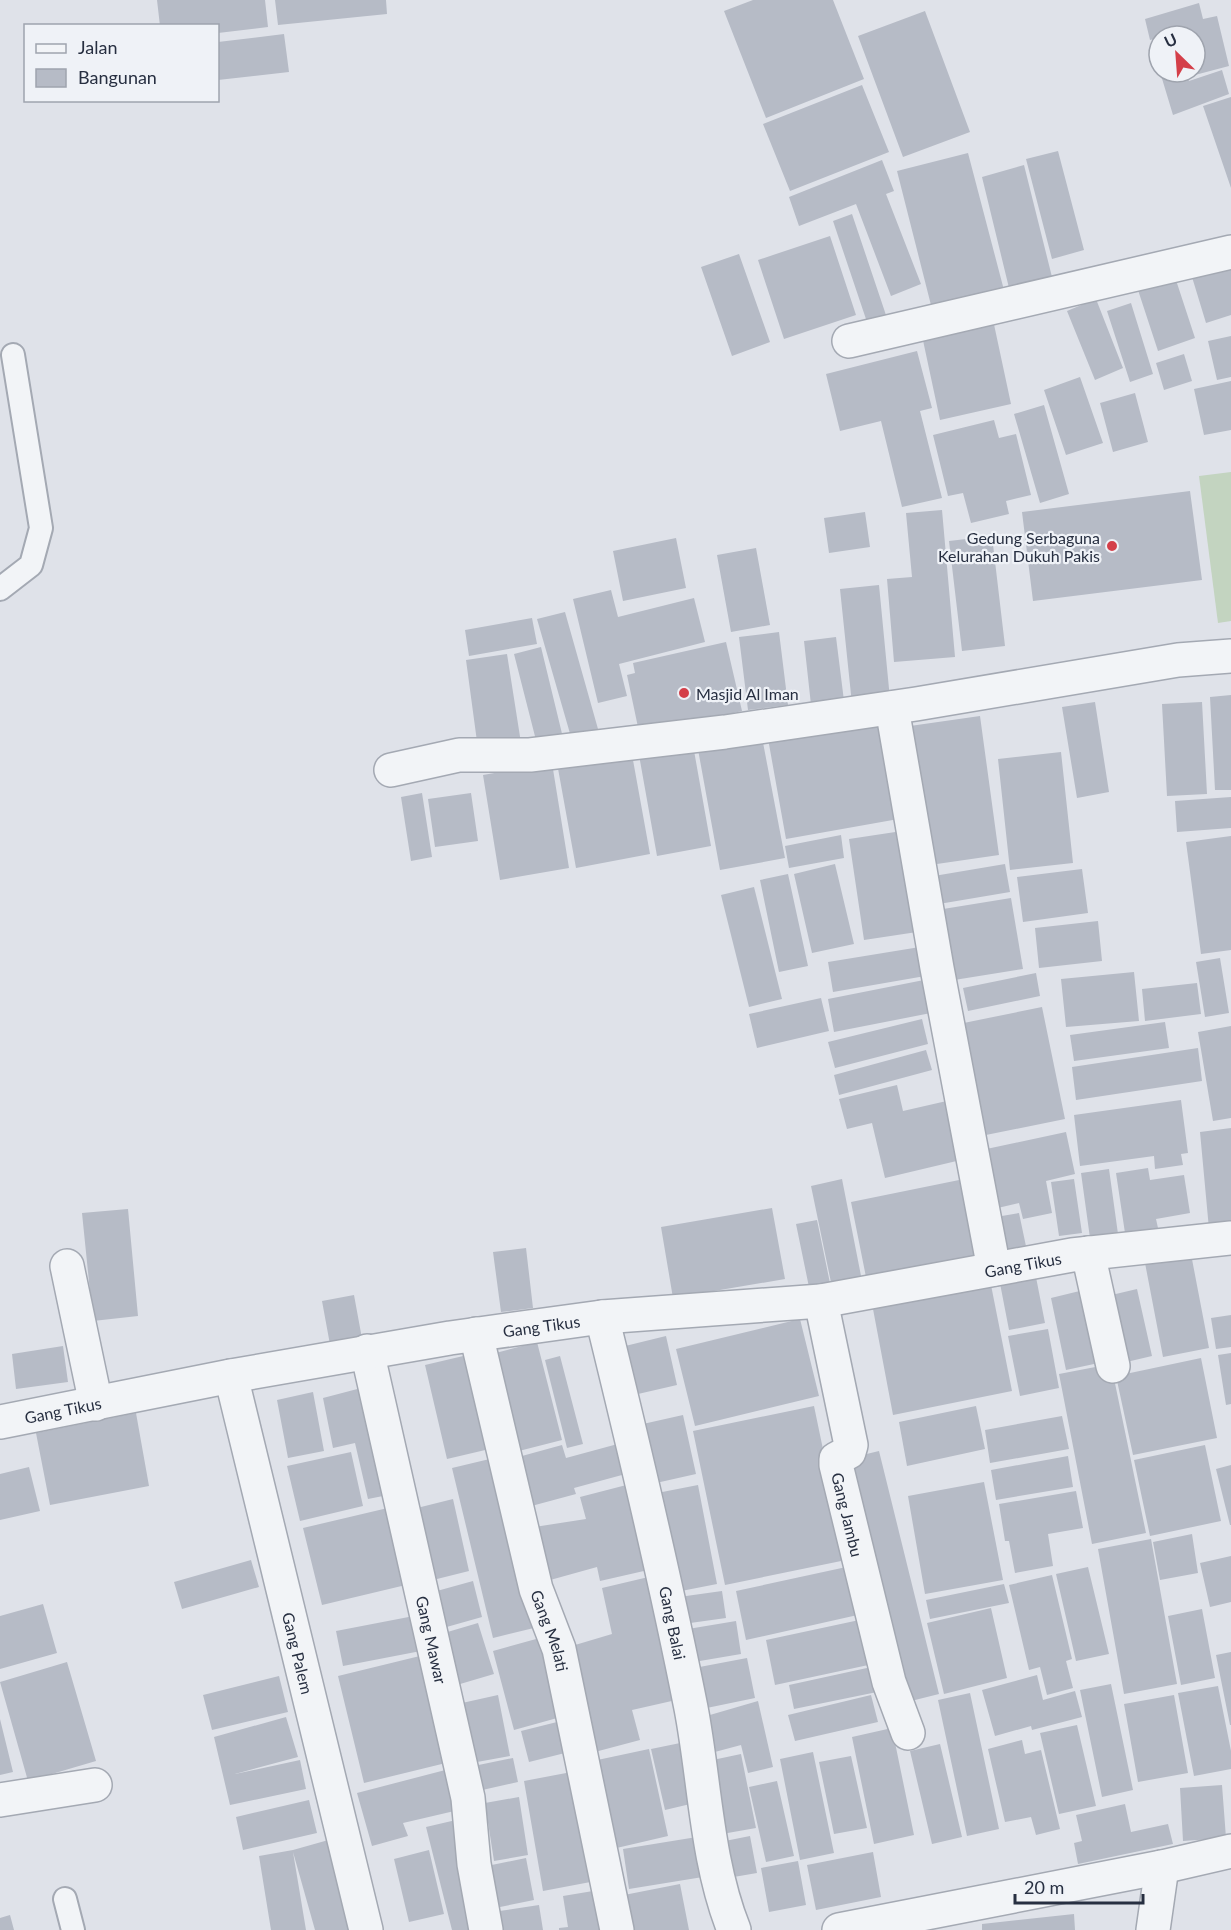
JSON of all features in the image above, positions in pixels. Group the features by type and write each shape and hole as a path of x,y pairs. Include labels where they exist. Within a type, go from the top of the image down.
{"street":[{"path":"849,341 1231,252"},
{"path":"391,770 459,755 530,755 725,732 892,708 1178,660 1231,656"},
{"path":"892,708 937,968 994,1269"},
{"name":"Gang Tikus","path":"0,1422 231,1376 476,1334 602,1317 821,1301 1088,1253 1231,1238"},
{"path":"1088,1253 1113,1366"},
{"path":"67,1266 96,1404"},
{"name":"Gang Jambu","path":"821,1301 851,1445 849,1452 836,1459 836,1465 889,1682 908,1733"},
{"name":"Gang Balai","path":"602,1317 653,1528 691,1710 721,1897 734,1930"},
{"name":"Gang Melati","path":"476,1334 536,1589 559,1648 617,1930"},
{"name":"Gang Mawar","path":"367,1351 468,1798 474,1864 486,1930"},
{"name":"Gang Palem","path":"231,1376 366,1930"},
{"path":"0,1800 95,1785"},
{"path":"839,1930 1162,1867 1231,1851"},
{"path":"1153,1930 1162,1867"}],"lane":[{"path":"0,589 31,565 41,528 13,356"},
{"path":"64,1899 73,1930"}],"green space":[{"path":"1231,472 1231,621 1218,623 1199,476"}],"building":[{"path":"157,0 265,0 268,27 219,33 219,24 160,24"},
{"path":"275,0 386,0 387,14 278,25"},
{"path":"753,0 833,0 864,79 766,118 724,11"},
{"path":"1199,3 1203,19 1217,16 1229,66 1207,72 1207,24 1147,24 1147,27 1145,19"},
{"path":"925,11 970,132 903,157 858,36"},
{"path":"284,34 289,72 219,80 219,42"},
{"path":"1222,70 1229,94 1173,115 1164,84 1207,84 1207,75"},
{"path":"862,85 889,152 790,191 763,124"},
{"path":"1231,97 1231,188 1203,106"},
{"path":"1058,151 1084,250 1052,259 1026,159"},
{"path":"968,153 1005,294 933,313 897,171"},
{"path":"882,160 894,191 886,194 921,284 891,296 856,204 799,226 789,197"},
{"path":"1024,165 1053,281 1010,292 982,177"},
{"path":"852,214 888,321 869,328 833,221"},
{"path":"830,236 856,315 784,339 758,260"},
{"path":"739,254 770,342 732,356 701,267"},
{"path":"1231,264 1231,315 1206,323 1192,277"},
{"path":"1174,274 1195,338 1158,351 1137,287"},
{"path":"1096,299 1123,368 1095,380 1067,311"},
{"path":"1131,303 1153,374 1130,382 1107,311"},
{"path":"992,315 1011,404 940,420 921,331"},
{"path":"1231,336 1231,377 1217,380 1208,341"},
{"path":"917,351 932,408 920,411 942,498 902,507 881,421 840,431 826,374"},
{"path":"1184,354 1192,381 1164,390 1156,363"},
{"path":"1080,377 1103,443 1066,455 1044,390"},
{"path":"1231,381 1231,430 1204,435 1194,389"},
{"path":"1135,393 1148,442 1113,452 1100,403"},
{"path":"1044,405 1069,494 1040,503 1014,414"},
{"path":"994,420 999,438 1016,434 1031,495 1006,501 1009,514 971,523 963,493 948,496 933,435"},
{"name":"Gedung Serbaguna Kelurahan Dukuh Pakis","path":"1190,491 1202,580 1033,601 1022,512"},
{"path":"942,510 955,657 894,662 887,579 912,577 906,513"},
{"path":"865,512 870,547 829,553 824,518"},
{"path":"992,536 1005,646 962,651 949,541"},
{"path":"676,538 686,588 623,601 613,551"},
{"path":"756,548 770,625 731,632 717,555"},
{"path":"879,585 890,699 852,704 840,589"},
{"path":"611,590 618,617 694,598 705,642 619,664 627,696 598,703 573,599"},
{"path":"565,612 598,729 571,737 537,619"},
{"path":"532,618 537,644 469,656 465,630"},
{"path":"779,632 788,705 748,710 739,637"},
{"path":"836,637 845,709 812,714 804,641"},
{"name":"Masjid Al Iman","path":"726,642 742,711 648,733 639,732 627,675 635,673 633,663"},
{"path":"541,647 565,746 539,752 514,654"},
{"path":"507,654 521,743 478,749 466,660"},
{"path":"1231,695 1231,790 1215,790 1210,697"},
{"path":"1095,702 1109,792 1077,798 1062,707"},
{"path":"1202,702 1207,794 1167,796 1162,704"},
{"path":"886,712 904,818 786,839 767,733"},
{"path":"980,716 999,855 923,866 903,727"},
{"path":"761,732 785,858 720,870 697,744"},
{"path":"693,745 711,846 657,856 639,755"},
{"path":"631,749 650,854 576,868 557,763"},
{"path":"1061,752 1073,863 1010,870 998,759"},
{"path":"552,763 569,868 500,880 483,775"},
{"path":"422,793 432,857 411,861 401,797"},
{"path":"471,793 478,841 435,847 428,799"},
{"path":"1231,797 1231,828 1177,832 1175,801"},
{"path":"902,831 917,932 864,940 849,839"},
{"path":"841,835 844,858 789,868 785,846"},
{"path":"1231,836 1231,950 1201,954 1186,842"},
{"path":"835,864 854,944 812,953 794,874"},
{"path":"1005,864 1010,892 927,906 922,878"},
{"path":"1082,869 1088,913 1023,922 1017,877"},
{"path":"788,874 808,966 779,972 760,880"},
{"path":"754,887 782,999 749,1007 721,895"},
{"path":"1011,898 1023,969 948,981 937,910"},
{"path":"1098,921 1102,961 1039,968 1035,928"},
{"path":"926,946 931,975 833,992 828,962"},
{"path":"1220,958 1229,1013 1205,1017 1196,962"},
{"path":"1134,972 1139,1021 1066,1027 1061,979"},
{"path":"1036,973 1040,996 968,1011 963,988"},
{"path":"929,979 936,1012 834,1032 828,999"},
{"path":"1197,983 1201,1014 1145,1021 1142,989"},
{"path":"821,998 829,1031 757,1048 749,1014"},
{"path":"1042,1007 1065,1119 976,1137 954,1025"},
{"path":"922,1019 928,1044 835,1068 828,1042"},
{"path":"1165,1022 1169,1048 1074,1061 1070,1035"},
{"path":"1231,1026 1231,1118 1213,1121 1198,1032"},
{"path":"1198,1048 1202,1081 1076,1100 1072,1067"},
{"path":"926,1050 932,1070 839,1095 834,1075"},
{"path":"897,1085 903,1111 951,1100 965,1159 885,1178 872,1123 847,1129 839,1099"},
{"path":"1181,1100 1188,1153 1181,1154 1183,1165 1155,1169 1154,1156 1080,1166 1074,1115"},
{"path":"1231,1128 1231,1227 1209,1229 1200,1132"},
{"path":"1066,1132 1075,1174 1046,1181 1052,1213 1023,1219 1019,1203 989,1210 977,1151"},
{"path":"1148,1168 1150,1180 1184,1175 1190,1213 1156,1219 1158,1228 1125,1233 1116,1173"},
{"path":"1109,1169 1118,1234 1090,1238 1081,1173"},
{"path":"969,1178 985,1257 867,1282 851,1202"},
{"path":"842,1179 863,1286 833,1292 811,1186"},
{"path":"1074,1179 1082,1233 1059,1236 1051,1182"},
{"path":"772,1208 785,1279 673,1298 661,1227"},
{"path":"128,1209 138,1316 93,1321 82,1213"},
{"path":"1019,1213 1027,1251 997,1256 990,1218"},
{"path":"817,1220 831,1288 810,1292 796,1224"},
{"path":"526,1248 533,1308 501,1312 493,1252"},
{"path":"1191,1254 1209,1348 1163,1357 1145,1263"},
{"path":"1034,1267 1045,1323 1009,1330 998,1273"},
{"path":"991,1285 1012,1391 893,1415 873,1309"},
{"path":"1092,1288 1108,1361 1066,1370 1051,1298"},
{"path":"1137,1289 1152,1356 1118,1364 1103,1297"},
{"path":"354,1295 363,1344 331,1350 322,1301"},
{"path":"1231,1315 1231,1347 1216,1349 1211,1318"},
{"path":"800,1319 819,1396 695,1426 676,1349"},
{"path":"1048,1329 1059,1388 1020,1396 1008,1336"},
{"path":"666,1336 677,1385 625,1397 613,1349"},
{"path":"537,1342 562,1440 511,1453 488,1355"},
{"path":"63,1346 68,1382 16,1389 12,1354"},
{"path":"476,1353 498,1447 447,1459 425,1365"},
{"path":"1231,1353 1231,1404 1226,1405 1218,1355"},
{"path":"560,1356 583,1444 567,1448 545,1360"},
{"path":"1201,1358 1217,1438 1133,1455 1116,1376"},
{"path":"1111,1364 1146,1533 1092,1544 1059,1374"},
{"path":"365,1387 388,1495 368,1499 355,1443 333,1448 323,1398"},
{"path":"313,1392 324,1451 288,1458 277,1400"},
{"path":"814,1406 846,1560 725,1585 693,1431"},
{"path":"976,1406 985,1449 907,1466 899,1422"},
{"path":"136,1413 149,1486 50,1505 36,1433"},
{"path":"683,1415 696,1474 647,1485 634,1426"},
{"path":"1062,1416 1069,1449 990,1463 985,1430"},
{"path":"625,1442 633,1472 574,1488 576,1494 524,1508 511,1459 562,1445 566,1458"},
{"path":"1205,1445 1221,1521 1150,1536 1134,1460"},
{"path":"879,1451 939,1694 903,1703 842,1460"},
{"path":"351,1452 363,1506 300,1521 287,1466"},
{"path":"1068,1456 1073,1487 996,1500 991,1470"},
{"path":"498,1457 538,1627 493,1638 452,1468"},
{"path":"1231,1465 1231,1525 1230,1525 1216,1469"},
{"path":"29,1467 40,1511 0,1520 0,1474"},
{"path":"638,1482 657,1568 600,1581 597,1567 543,1582 528,1528 586,1519 580,1497"},
{"path":"984,1482 1003,1580 925,1594 908,1496"},
{"path":"698,1485 717,1584 671,1593 652,1494"},
{"path":"1076,1491 1083,1528 1048,1534 1053,1566 1015,1573 1009,1541 1005,1541 999,1504"},
{"path":"453,1499 469,1571 421,1583 405,1511"},
{"path":"392,1507 410,1584 322,1605 303,1528"},
{"path":"1192,1534 1198,1573 1160,1580 1153,1542"},
{"path":"1151,1539 1177,1684 1124,1694 1098,1549"},
{"path":"1231,1556 1231,1602 1210,1607 1200,1563"},
{"path":"251,1560 259,1587 182,1609 174,1582"},
{"path":"851,1566 862,1614 746,1640 736,1591"},
{"path":"1088,1567 1109,1654 1076,1661 1056,1574"},
{"path":"657,1575 685,1698 632,1710 640,1740 591,1753 565,1648 612,1634 602,1588"},
{"path":"1052,1575 1072,1659 1066,1661 1073,1688 1047,1695 1040,1667 1029,1670 1009,1585"},
{"path":"473,1581 482,1617 436,1630 426,1594"},
{"path":"1004,1584 1009,1603 930,1619 926,1600"},
{"path":"722,1591 726,1618 683,1624 679,1597"},
{"path":"43,1604 57,1653 0,1669 0,1616"},
{"path":"991,1608 1007,1678 944,1694 927,1623"},
{"path":"1202,1609 1215,1678 1181,1685 1168,1616"},
{"path":"419,1615 426,1650 343,1666 336,1631"},
{"path":"864,1619 873,1664 775,1685 766,1640"},
{"path":"736,1621 741,1654 688,1663 682,1630"},
{"path":"478,1623 494,1674 450,1687 434,1636"},
{"path":"547,1636 568,1715 514,1730 493,1651"},
{"path":"1231,1652 1231,1725 1230,1725 1216,1655"},
{"path":"424,1655 450,1762 364,1783 338,1676"},
{"path":"747,1658 755,1698 697,1710 689,1669"},
{"path":"67,1662 96,1761 28,1781 0,1682"},
{"path":"876,1666 882,1691 794,1709 789,1685"},
{"path":"1037,1675 1043,1700 1075,1691 1082,1717 1032,1730 1031,1726 995,1736 982,1690"},
{"path":"279,1676 288,1712 212,1730 203,1695"},
{"path":"1111,1684 1133,1790 1102,1797 1080,1690"},
{"path":"1218,1686 1231,1751 1231,1769 1194,1776 1178,1693"},
{"path":"970,1693 999,1829 967,1836 938,1700"},
{"path":"498,1695 510,1756 466,1764 453,1705"},
{"path":"871,1695 878,1722 795,1741 788,1715"},
{"path":"1174,1695 1188,1773 1138,1782 1124,1704"},
{"path":"758,1701 773,1767 748,1773 741,1745 711,1753 703,1717"},
{"path":"286,1717 298,1757 235,1774 300,1760 306,1789 230,1805 214,1737"},
{"path":"0,1719 13,1772 0,1775"},
{"path":"569,1719 577,1750 529,1762 521,1731"},
{"path":"1077,1725 1096,1806 1059,1814 1040,1733"},
{"path":"892,1728 914,1835 874,1844 852,1737"},
{"path":"1022,1740 1025,1754 1041,1750 1060,1829 1036,1835 1031,1817 1005,1822 988,1749"},
{"path":"690,1741 703,1801 665,1810 651,1749"},
{"path":"940,1744 962,1837 932,1844 910,1751"},
{"path":"649,1749 668,1836 608,1850 588,1762"},
{"path":"813,1752 834,1853 800,1860 780,1759"},
{"path":"741,1754 756,1828 722,1834 708,1761"},
{"path":"851,1756 867,1828 834,1834 819,1762"},
{"path":"513,1758 518,1782 469,1793 464,1768"},
{"path":"453,1768 463,1809 403,1823 408,1836 372,1846 357,1793"},
{"path":"582,1770 601,1880 543,1891 524,1781"},
{"path":"777,1781 794,1856 766,1862 749,1787"},
{"path":"1222,1785 1226,1838 1183,1841 1180,1788"},
{"path":"519,1797 528,1855 494,1861 485,1803"},
{"path":"309,1800 317,1833 243,1850 236,1817"},
{"path":"1125,1804 1131,1832 1168,1824 1173,1844 1078,1864 1074,1843 1082,1841 1076,1815"},
{"path":"456,1820 482,1930 452,1930 426,1827"},
{"path":"703,1836 709,1876 629,1889 623,1849"},
{"path":"750,1836 757,1873 722,1879 715,1843"},
{"path":"332,1839 354,1930 315,1930 293,1852 306,1930 271,1930 259,1856 293,1850"},
{"path":"429,1850 444,1914 409,1922 394,1859"},
{"path":"873,1852 881,1897 816,1910 807,1865"},
{"path":"526,1858 534,1900 485,1910 477,1868"},
{"path":"798,1861 806,1905 769,1912 761,1868"},
{"path":"680,1884 689,1930 626,1930 619,1896"},
{"path":"605,1889 611,1930 559,1930 559,1928 568,1927 563,1896"},
{"path":"539,1905 543,1930 488,1930 486,1913"},
{"path":"1074,1914 1075,1930 982,1930 982,1924"},
{"path":"10,1915 14,1930 0,1930 0,1918"}],"place":[{"name":"Gedung Serbaguna Kelurahan Dukuh Pakis","path":"1112,546"},
{"name":"Masjid Al Iman","path":"684,693"}]}
